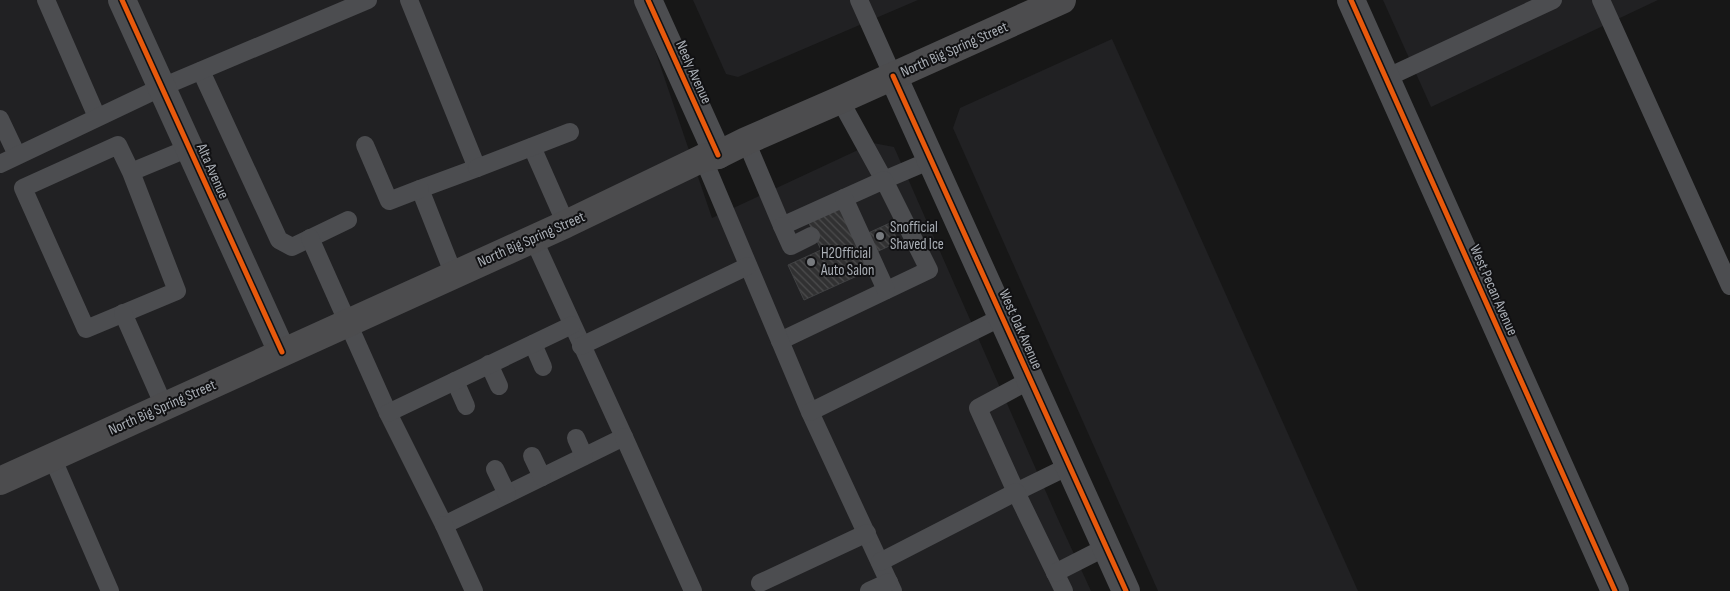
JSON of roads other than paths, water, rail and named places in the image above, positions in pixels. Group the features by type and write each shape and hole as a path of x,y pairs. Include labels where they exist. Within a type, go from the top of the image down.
{"highway":[{"name":"North Big Spring Street","path":"0,480 710,157 1062,0"}],"street":[{"name":"Alta Avenue","path":"122,0 282,352"},
{"name":"Neely Avenue","path":"648,0 710,157"},
{"name":"West Pecan Avenue","path":"1350,0 1615,591"},
{"name":"West Oak Avenue","path":"893,76 1126,591"}],"lane":[{"path":"46,0 97,118"},
{"path":"0,164 162,88 368,0"},
{"path":"409,0 477,168"},
{"path":"859,0 893,76"},
{"path":"1386,78 1553,0"},
{"path":"1601,0 1730,286"},
{"path":"201,71 279,240 292,246 348,220"},
{"path":"780,340 929,270 884,180 840,100"},
{"path":"0,119 17,155"},
{"path":"365,145 389,201 570,132"},
{"path":"746,141 791,246 811,236"},
{"path":"118,145 131,172 177,291 86,329 23,188 118,145"},
{"path":"532,146 566,224"},
{"path":"131,172 189,148"},
{"path":"710,157 748,266 810,412 891,586 869,591"},
{"path":"782,226 930,160"},
{"path":"420,189 454,274"},
{"path":"844,198 850,217 886,290"},
{"path":"310,238 388,413 444,525 474,591"},
{"path":"533,238 693,591"},
{"path":"581,346 748,266"},
{"path":"123,313 164,406"},
{"path":"810,412 1002,317"},
{"path":"388,413 572,325"},
{"path":"533,344 543,367"},
{"path":"490,364 499,386"},
{"path":"1030,380 978,408 1064,591"},
{"path":"455,381 466,406"},
{"path":"444,525 624,437"},
{"path":"576,438 584,456"},
{"path":"532,456 542,477"},
{"path":"52,457 110,591"},
{"path":"880,562 1069,466"},
{"path":"495,469 507,494"},
{"path":"760,583 867,533"},
{"path":"1056,573 1106,547"}],"place":[{"name":"Snofficial Shaved Ice","path":"880,236"},
{"name":"H2Official Auto Salon","path":"811,262"}]}
